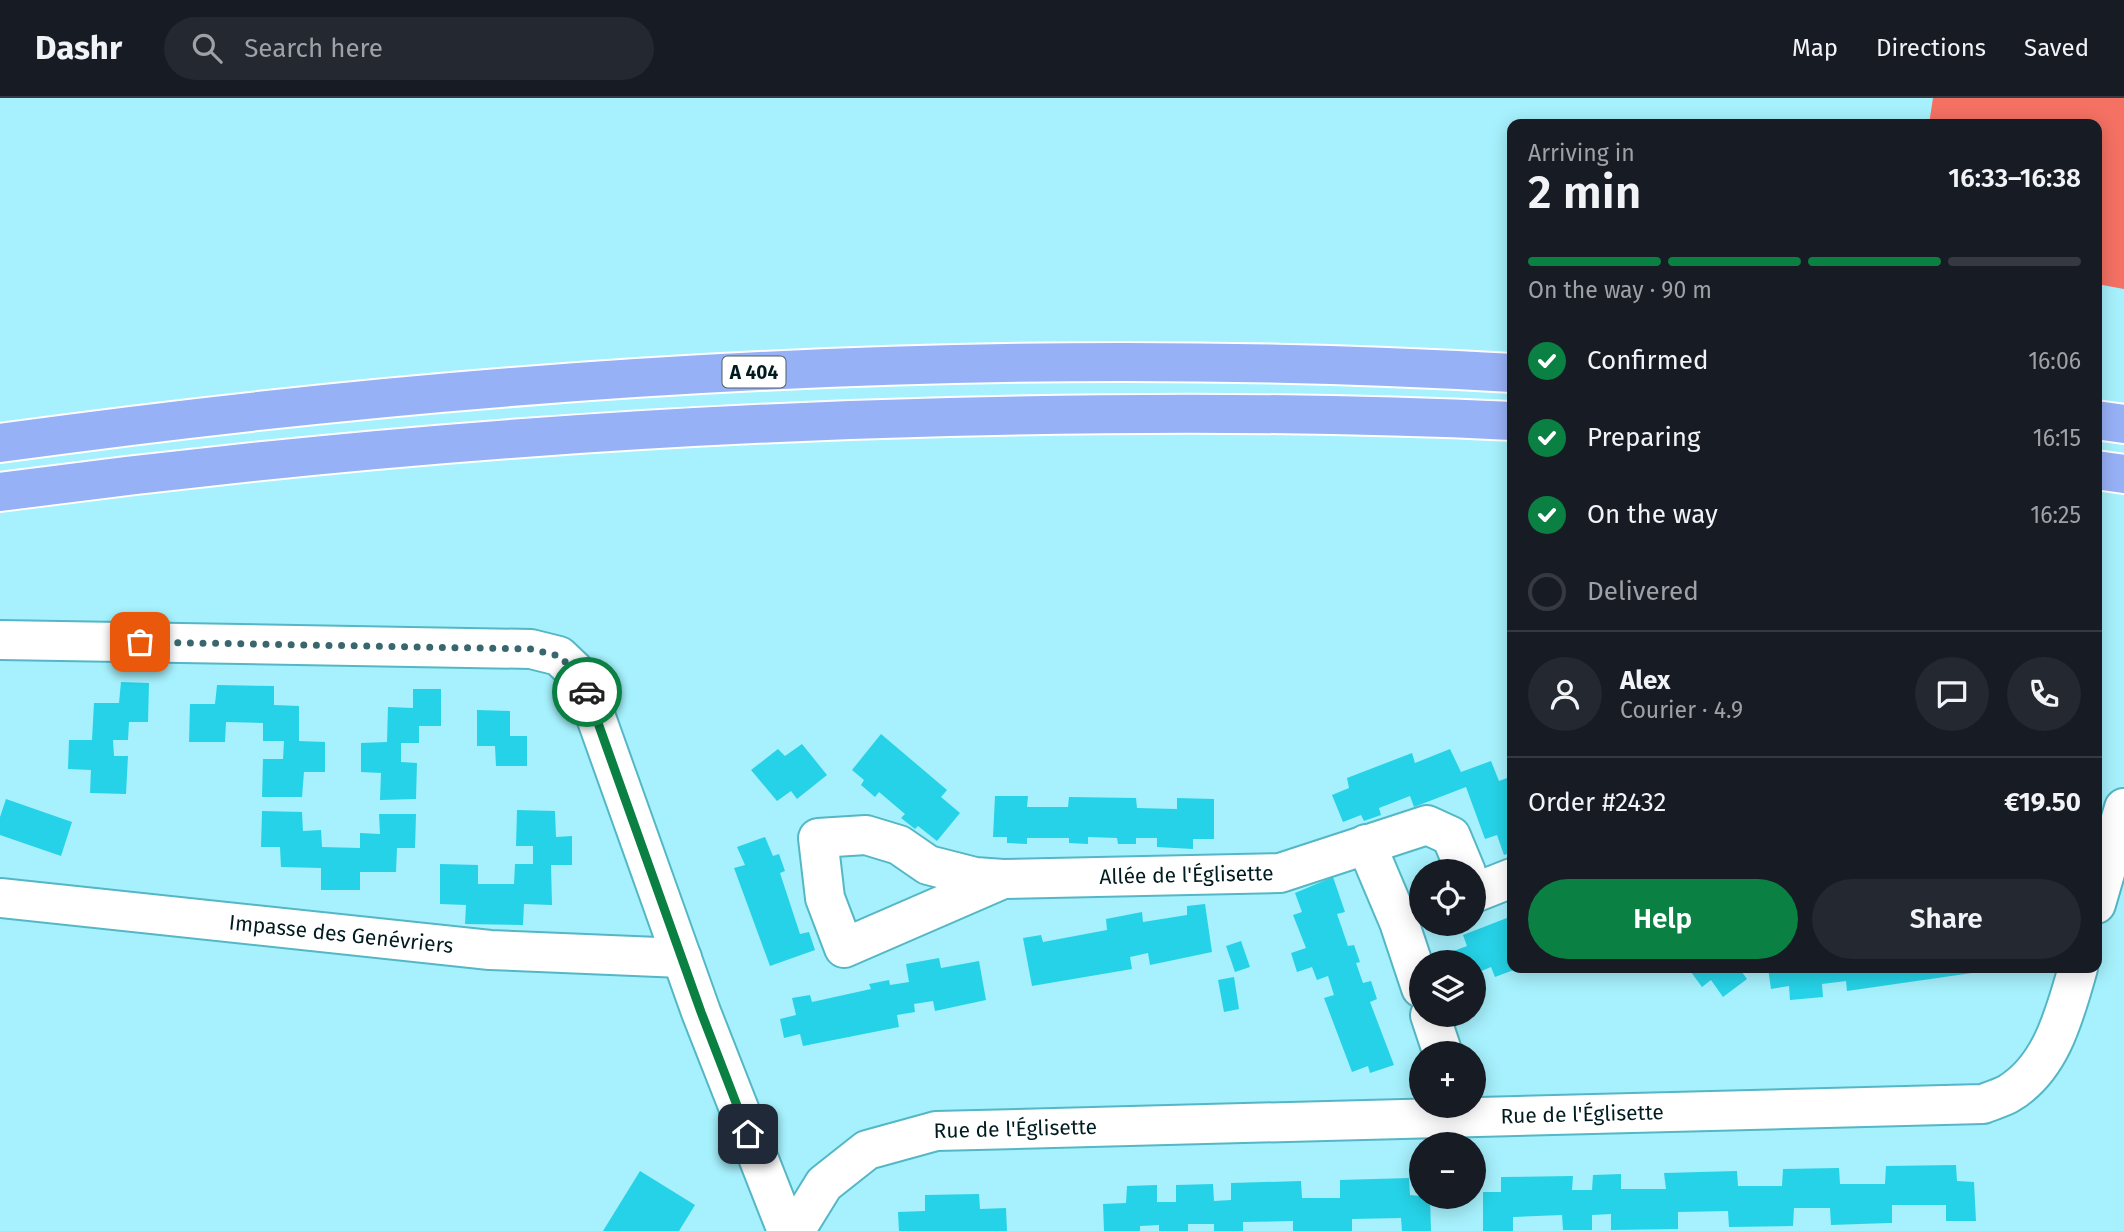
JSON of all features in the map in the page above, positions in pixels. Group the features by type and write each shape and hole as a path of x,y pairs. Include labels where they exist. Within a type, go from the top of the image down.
{"highway":[{"name":"A 404","path":"0,443 265,410 462,391 857,367 1158,362 1430,368 1507,373"},
{"path":"0,492 287,457 478,439 829,420 1170,413 1507,421"},
{"path":"2102,421 2124,424"},
{"path":"2102,471 2124,474"},
{"path":"0,498 81,481"}],"street":[{"path":"0,640 531,649 559,656 582,678 701,1012 787,1231"},
{"path":"2102,883 2124,808"},
{"name":"Allée de l'Églisette","path":"1003,879 1280,873 1427,825 1451,836 1461,859"},
{"path":"1366,844 1409,916"},
{"path":"1486,888 1507,880"},
{"name":"Impasse des Genévriers","path":"0,898 490,950 682,958"},
{"name":"Rue de l'Églisette","path":"1486,1112 1983,1104 2008,1094 2035,1072 2063,1020 2077,973"},
{"name":"Rue de l'Églisette","path":"795,1231 824,1184 867,1150 936,1130 1409,1114"}],"shaded area":[{"path":"1933,98 2124,98 2124,289 2102,285 2102,119 1930,119"}],"building":[{"path":"121,682 149,683 148,722 129,722 128,740 113,740 114,756 128,756 126,794 90,793 91,770 68,769 69,740 92,740 94,703 119,703"},
{"path":"217,685 274,686 274,705 299,706 299,741 325,742 325,772 304,772 302,797 262,797 263,759 283,759 284,741 263,741 263,723 226,722 225,742 189,742 190,704 215,704"},
{"path":"413,689 441,689 441,726 419,726 419,743 401,743 401,762 417,763 416,799 380,800 381,773 361,772 361,743 387,742 388,707 413,708"},
{"path":"477,710 510,711 510,736 527,736 527,766 496,766 495,746 477,746"},
{"path":"881,734 947,790 941,797 960,813 937,841 918,826 915,829 901,818 905,814 879,792 875,797 861,785 864,780 852,770"},
{"path":"802,744 827,775 797,799 791,791 777,801 751,770 778,749 785,756"},
{"path":"1450,749 1461,772 1491,761 1499,781 1507,778 1507,854 1504,855 1497,835 1485,839 1466,787 1414,807 1410,796 1379,808 1381,815 1364,821 1361,815 1343,822 1332,795 1349,788 1347,778 1412,753 1415,763"},
{"path":"995,796 1028,796 1027,807 1068,807 1069,797 1136,798 1137,808 1177,809 1177,798 1214,799 1214,839 1193,839 1193,849 1157,847 1157,838 1136,838 1136,844 1118,844 1117,838 1088,837 1088,844 1069,843 1069,838 1027,838 1027,844 1007,843 1007,837 993,837"},
{"path":"6,799 72,822 61,856 0,835 0,817"},
{"path":"517,810 555,811 556,837 572,836 572,865 551,865 552,905 524,904 523,925 465,924 466,905 440,904 440,864 478,865 478,884 514,884 515,864 533,864 533,846 516,846"},
{"path":"262,811 302,812 303,831 321,830 322,847 360,848 360,833 380,834 379,814 416,814 415,848 397,848 396,872 360,872 360,890 321,890 321,868 281,867 280,847 261,847"},
{"path":"765,837 773,856 779,854 785,871 780,873 800,934 809,932 815,950 770,966 734,868 745,865 737,847"},
{"path":"1333,877 1345,912 1337,914 1348,946 1354,945 1360,962 1356,963 1363,983 1371,981 1377,999 1370,1002 1394,1065 1370,1073 1368,1066 1352,1072 1324,998 1334,995 1328,976 1317,980 1312,967 1297,972 1291,953 1306,948 1293,915 1302,912 1295,893"},
{"path":"1205,904 1212,952 1150,965 1148,953 1130,957 1132,969 1032,986 1023,938 1041,935 1043,942 1107,930 1106,919 1142,912 1143,922 1187,915 1187,906"},
{"path":"1507,918 1507,972 1495,977 1491,967 1486,969 1486,950 1456,950 1467,946 1463,936 1486,936 1486,926"},
{"path":"1241,941 1250,967 1235,972 1226,946"},
{"path":"939,958 941,968 979,961 986,1000 935,1011 933,1001 914,1004 915,1012 897,1015 899,1027 803,1046 800,1034 784,1038 780,1019 796,1015 792,998 810,995 812,1002 871,989 869,984 889,980 890,985 909,982 906,964"},
{"path":"1692,973 1743,973 1747,979 1723,997 1711,980 1702,987"},
{"path":"1769,973 1972,973 1847,991 1846,981 1822,984 1823,997 1790,1000 1789,986 1771,989"},
{"path":"1234,977 1239,1009 1224,1012 1218,980"},
{"path":"1956,1165 1957,1181 1974,1182 1976,1221 1946,1221 1946,1205 1892,1205 1892,1223 1831,1225 1830,1208 1794,1208 1793,1226 1729,1227 1728,1211 1678,1212 1678,1229 1611,1230 1611,1214 1592,1215 1592,1230 1563,1230 1562,1215 1513,1217 1513,1231 1483,1231 1486,1192 1501,1192 1501,1177 1573,1176 1572,1190 1592,1190 1593,1175 1621,1174 1621,1189 1666,1189 1664,1173 1737,1171 1738,1186 1782,1186 1783,1169 1839,1168 1840,1184 1885,1184 1886,1166"},
{"path":"640,1171 695,1205 679,1231 603,1231"},
{"path":"1409,1178 1409,1209 1430,1209 1431,1231 1402,1231 1401,1218 1352,1219 1352,1231 1293,1231 1293,1221 1243,1222 1243,1231 1214,1231 1214,1224 1188,1224 1188,1231 1159,1231 1159,1225 1140,1226 1140,1231 1104,1231 1103,1204 1126,1203 1127,1186 1157,1185 1157,1202 1176,1202 1176,1185 1213,1184 1214,1201 1231,1200 1231,1183 1301,1181 1302,1198 1340,1198 1340,1180"},
{"path":"979,1194 980,1209 1006,1208 1007,1231 899,1231 898,1212 925,1211 925,1195"}],"way so far":[{"path":"140,642 531,649 559,656 582,678 587,692"}],"route":[{"path":"587,692 701,1012 748,1134"}]}
